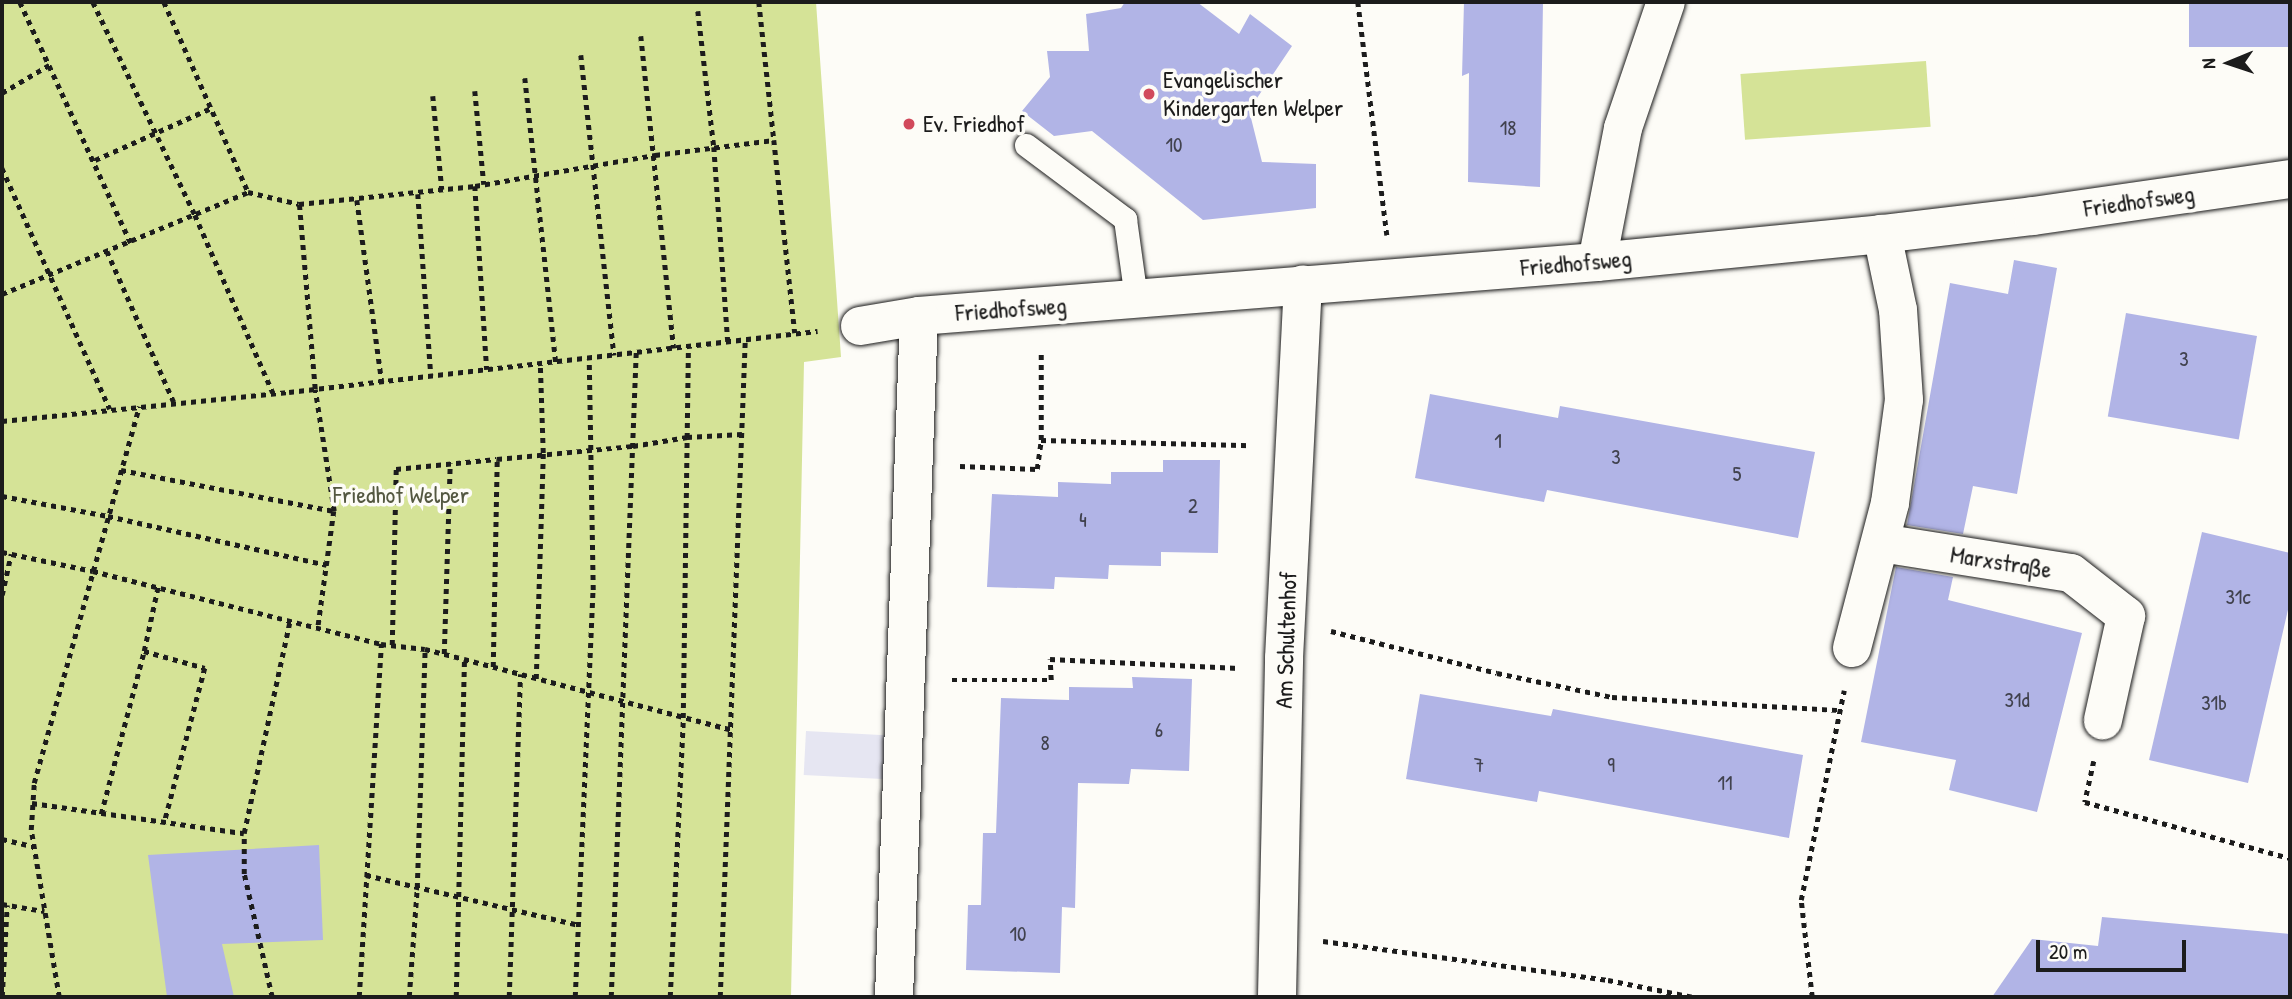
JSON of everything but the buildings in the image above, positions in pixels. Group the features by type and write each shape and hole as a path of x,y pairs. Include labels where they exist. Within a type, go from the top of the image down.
{"street":[{"path":"1597,262 1623,128 1665,2"},
{"name":"Friedhofsweg","path":"860,326 919,316 1597,262 1882,234 2033,216 2290,178"},
{"path":"1852,648 1890,503 1904,400 1898,310 1882,234"},
{"name":"Am Schultenhof","path":"1277,997 1284,670 1303,284"},
{"path":"894,997 919,316"},
{"name":"Marxstraße","path":"1881,543 2071,573 2126,616 2103,720"}],"lane":[{"path":"1026,145 1125,219 1136,298"}],"path":[{"path":"20,2 131,243"},
{"path":"93,2 195,215 273,393"},
{"path":"164,2 248,192"},
{"path":"759,2 795,333"},
{"path":"1358,2 1391,278"},
{"path":"698,12 714,147 728,341"},
{"path":"641,36 674,348"},
{"path":"581,55 614,355"},
{"path":"2,93 49,65"},
{"path":"524,78 556,362"},
{"path":"475,91 484,185"},
{"path":"433,96 442,190"},
{"path":"95,160 211,108"},
{"path":"2,294 50,272 131,243 248,192 299,204 418,194 536,178 655,155 774,140"},
{"path":"2,168 110,409"},
{"path":"475,186 487,370"},
{"path":"418,194 431,376"},
{"path":"357,200 382,382"},
{"path":"299,204 315,389 334,511 318,628"},
{"path":"107,251 174,402"},
{"path":"914,464 1037,469 1041,440 1041,307"},
{"path":"2,421 382,382 860,326"},
{"path":"720,997 745,340"},
{"path":"670,997 683,718 688,346"},
{"path":"611,997 625,703 636,352"},
{"path":"575,997 591,694 593,590 589,359"},
{"path":"536,679 543,453 540,364"},
{"path":"59,997 33,846 34,783 139,406"},
{"path":"393,645 396,469 589,448 634,446 687,437 741,434"},
{"path":"1041,440 1295,446"},
{"path":"493,667 497,458"},
{"path":"444,654 450,463"},
{"path":"121,470 334,511"},
{"path":"2,496 108,516 327,565"},
{"path":"2,552 93,571 381,644 425,649 732,730"},
{"path":"2,595 11,554"},
{"path":"101,814 158,587"},
{"path":"272,997 244,873 244,833 290,621"},
{"path":"1286,621 1497,673 1612,697 1840,710"},
{"path":"359,997 381,644"},
{"path":"1812,997 1801,900 1852,648"},
{"path":"409,997 417,888 425,649"},
{"path":"144,651 205,668 164,824"},
{"path":"456,997 464,659"},
{"path":"905,680 1051,680 1050,659 1284,670"},
{"path":"509,997 520,674"},
{"path":"2103,720 2085,802 2290,858"},
{"path":"32,803 164,824 244,833"},
{"path":"2,839 33,846"},
{"path":"366,875 579,926"},
{"path":"2,997 4,904 44,911"},
{"path":"1277,935 1608,980 1693,997"}],"shaded area":[{"path":"806,731 890,735 888,779 804,775"}],"green space":[{"name":"Friedhof Welper","path":"2,2 816,2 841,357 804,362 791,997 2,997"},
{"path":"1926,61 1931,127 1745,140 1740,74"}],"place":[{"name":"Evangelischer Kindergarten Welper","path":"1149,94"},
{"name":"Ev. Friedhof","path":"909,124"}]}
